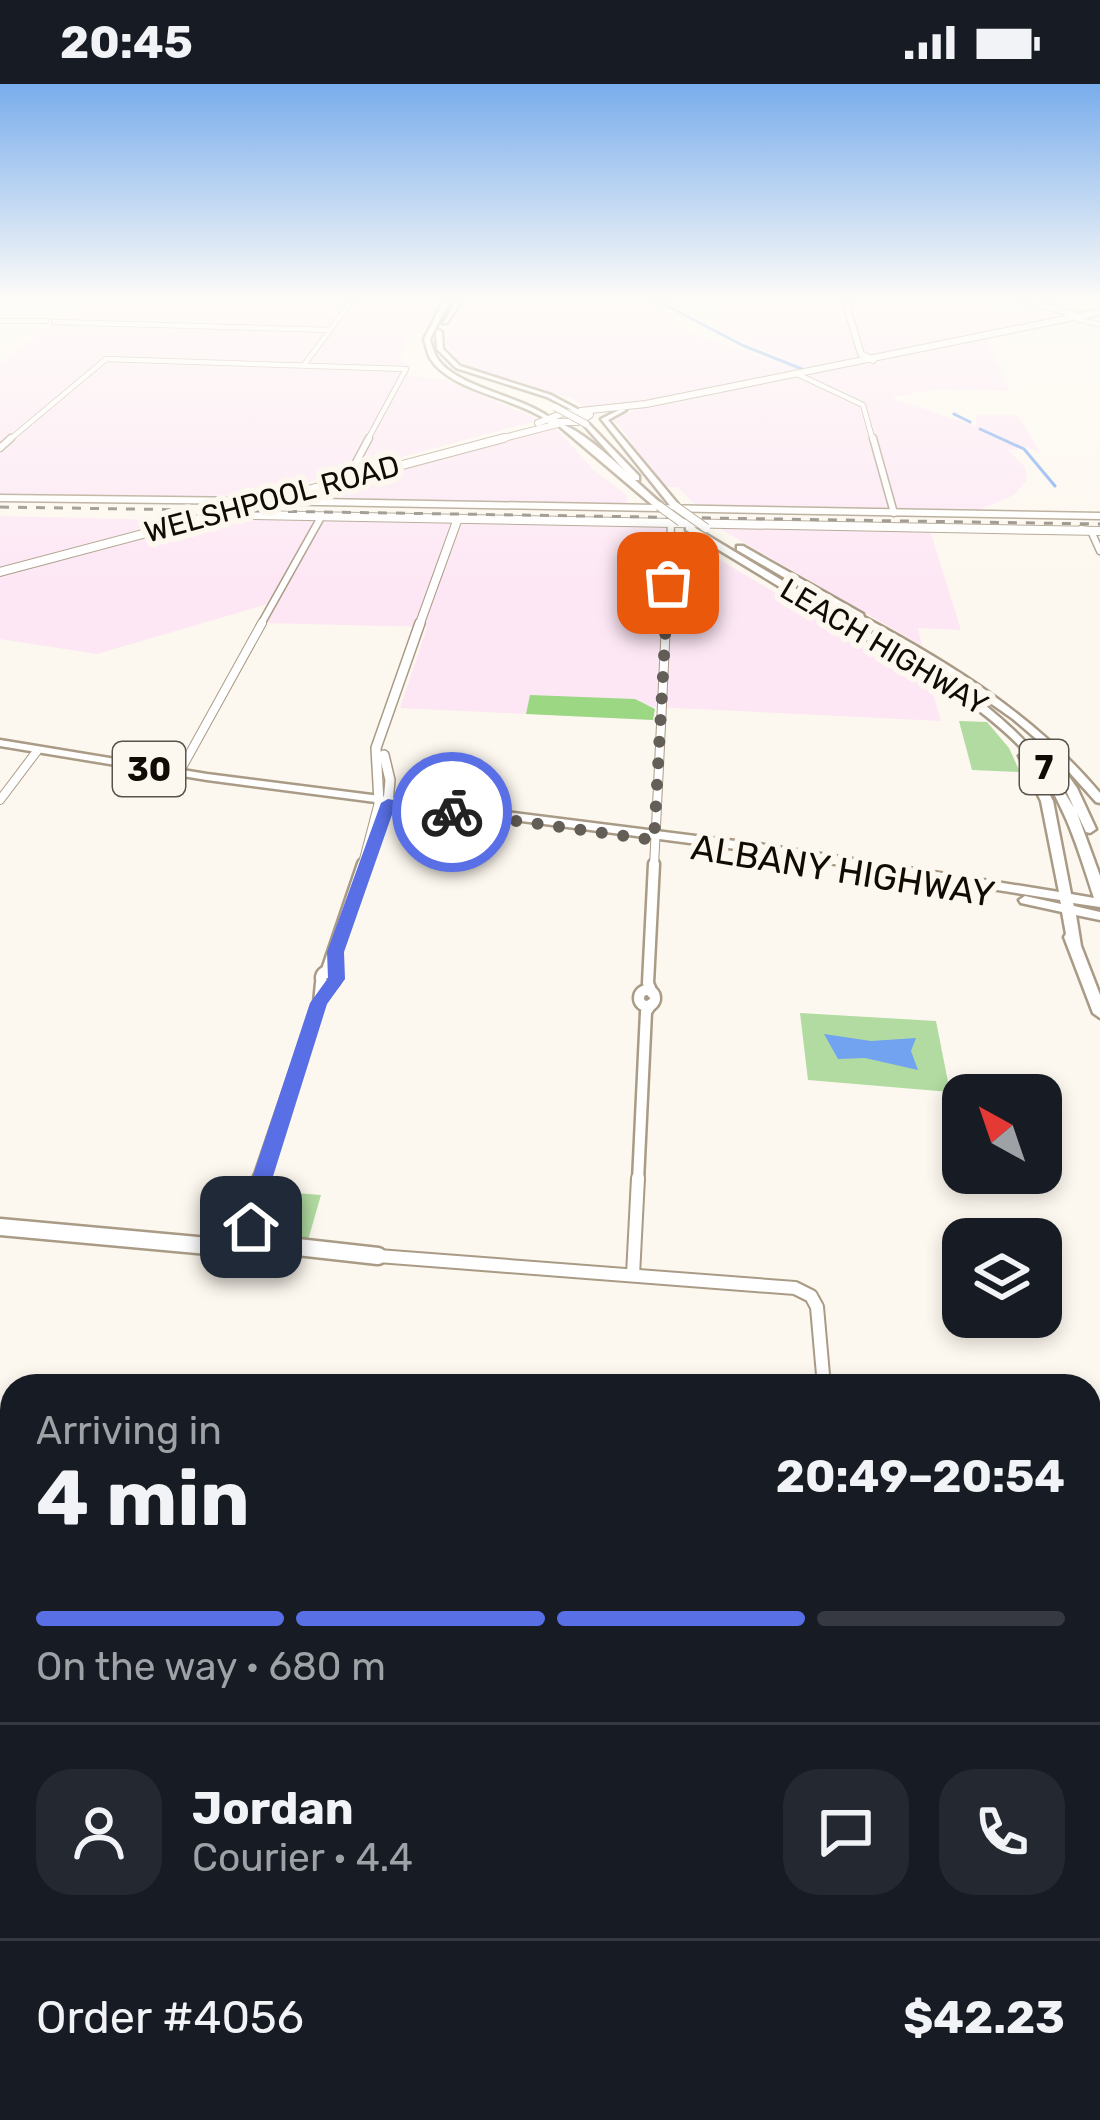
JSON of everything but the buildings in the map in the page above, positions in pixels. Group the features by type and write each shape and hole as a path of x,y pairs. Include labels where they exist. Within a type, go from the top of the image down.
{"highway":[{"name":"7","path":"499,393 585,422 664,505"},
{"name":"7","path":"509,393 550,413"},
{"path":"540,393 579,411"},
{"path":"622,410 604,419 664,505 925,655"},
{"name":"7","path":"585,422 664,505"},
{"path":"585,422 631,454"},
{"name":"7","path":"559,424 575,429 617,475 664,505"},
{"name":"LEACH HIGHWAY","path":"664,505 996,715 1039,760 1077,823 1099,896"},
{"name":"7","path":"702,529 982,691 1034,737 1058,768 1083,811 1100,861"},
{"path":"945,680 995,721 1036,774 1047,801 1075,945 1100,1013"},
{"path":"982,691 1051,746 1100,800"},
{"name":"ALBANY HIGHWAY","path":"0,743 179,773 1028,891 1100,916"},
{"name":"ALBANY HIGHWAY","path":"654,836 1049,905 1099,896"},
{"path":"1028,891 1054,885 1063,875"},
{"path":"1049,905 1075,945"}],"main road":[{"path":"701,393 579,411 585,422 713,393"},
{"path":"664,400 680,400"},
{"name":"WELSHPOOL ROAD","path":"0,572 277,498 550,413 579,411"},
{"path":"550,413 559,424"},
{"name":"WELSHPOOL ROAD","path":"210,514 230,504 363,471 559,424 585,422"},
{"path":"210,514 1091,531"},
{"path":"384,800 383,728 457,521"},
{"path":"910,527 1091,531"},
{"path":"0,1227 213,1243 244,1240 276,1248 379,1256"}],"street":[{"path":"0,448 65,393"},
{"path":"363,471 397,393"},
{"path":"837,393 863,405 894,513"},
{"path":"0,498 230,504"},
{"path":"277,498 289,504"},
{"path":"265,501 1100,516"},
{"path":"179,773 320,519"},
{"path":"633,1276 671,525"},
{"path":"1091,531 1100,551"},
{"path":"0,800 38,751"},
{"path":"244,1240 384,800"},
{"path":"379,1256 784,1286 811,1296 818,1310 823,1374"}],"shaded area":[{"path":"0,393 476,393 539,420 249,498 0,500"},
{"path":"549,393 915,393 891,398 976,426 976,415 1018,415 1041,454 1029,447 1008,450 1025,467 1027,480 1014,495 974,512 703,512 677,487 662,487 648,475 612,419 646,406 586,409 572,398"},
{"path":"553,425 593,469 626,495 628,507 281,500"},
{"path":"0,516 169,520 182,526 203,520 428,520 674,527 674,542 688,541 930,684 941,721 654,707 653,720 400,708 427,627 262,623 271,603 97,654 0,639"},
{"path":"719,528 930,531 961,630 918,628 922,646"}],"green space":[{"path":"530,695 635,699 655,709 653,720 526,714"},
{"path":"959,721 987,722 1009,748 1020,772 972,770"},
{"path":"800,1013 936,1021 946,1074 942,1074 942,1091 808,1080"},
{"path":"271,1191 321,1195 308,1240 262,1235 259,1228"}],"water":[{"path":"824,1034 871,1041 916,1038 911,1051 918,1070 865,1058 838,1059"}],"waterway":[{"path":"954,414 970,422"},
{"path":"980,429 1024,449 1055,486"}],"railway":[{"path":"0,507 1100,524"}],"way so far":[{"path":"452,812 654,840 668,583"}],"route":[{"path":"251,1227 248,1221 319,1003 337,979 336,952 388,803 452,812"}]}
